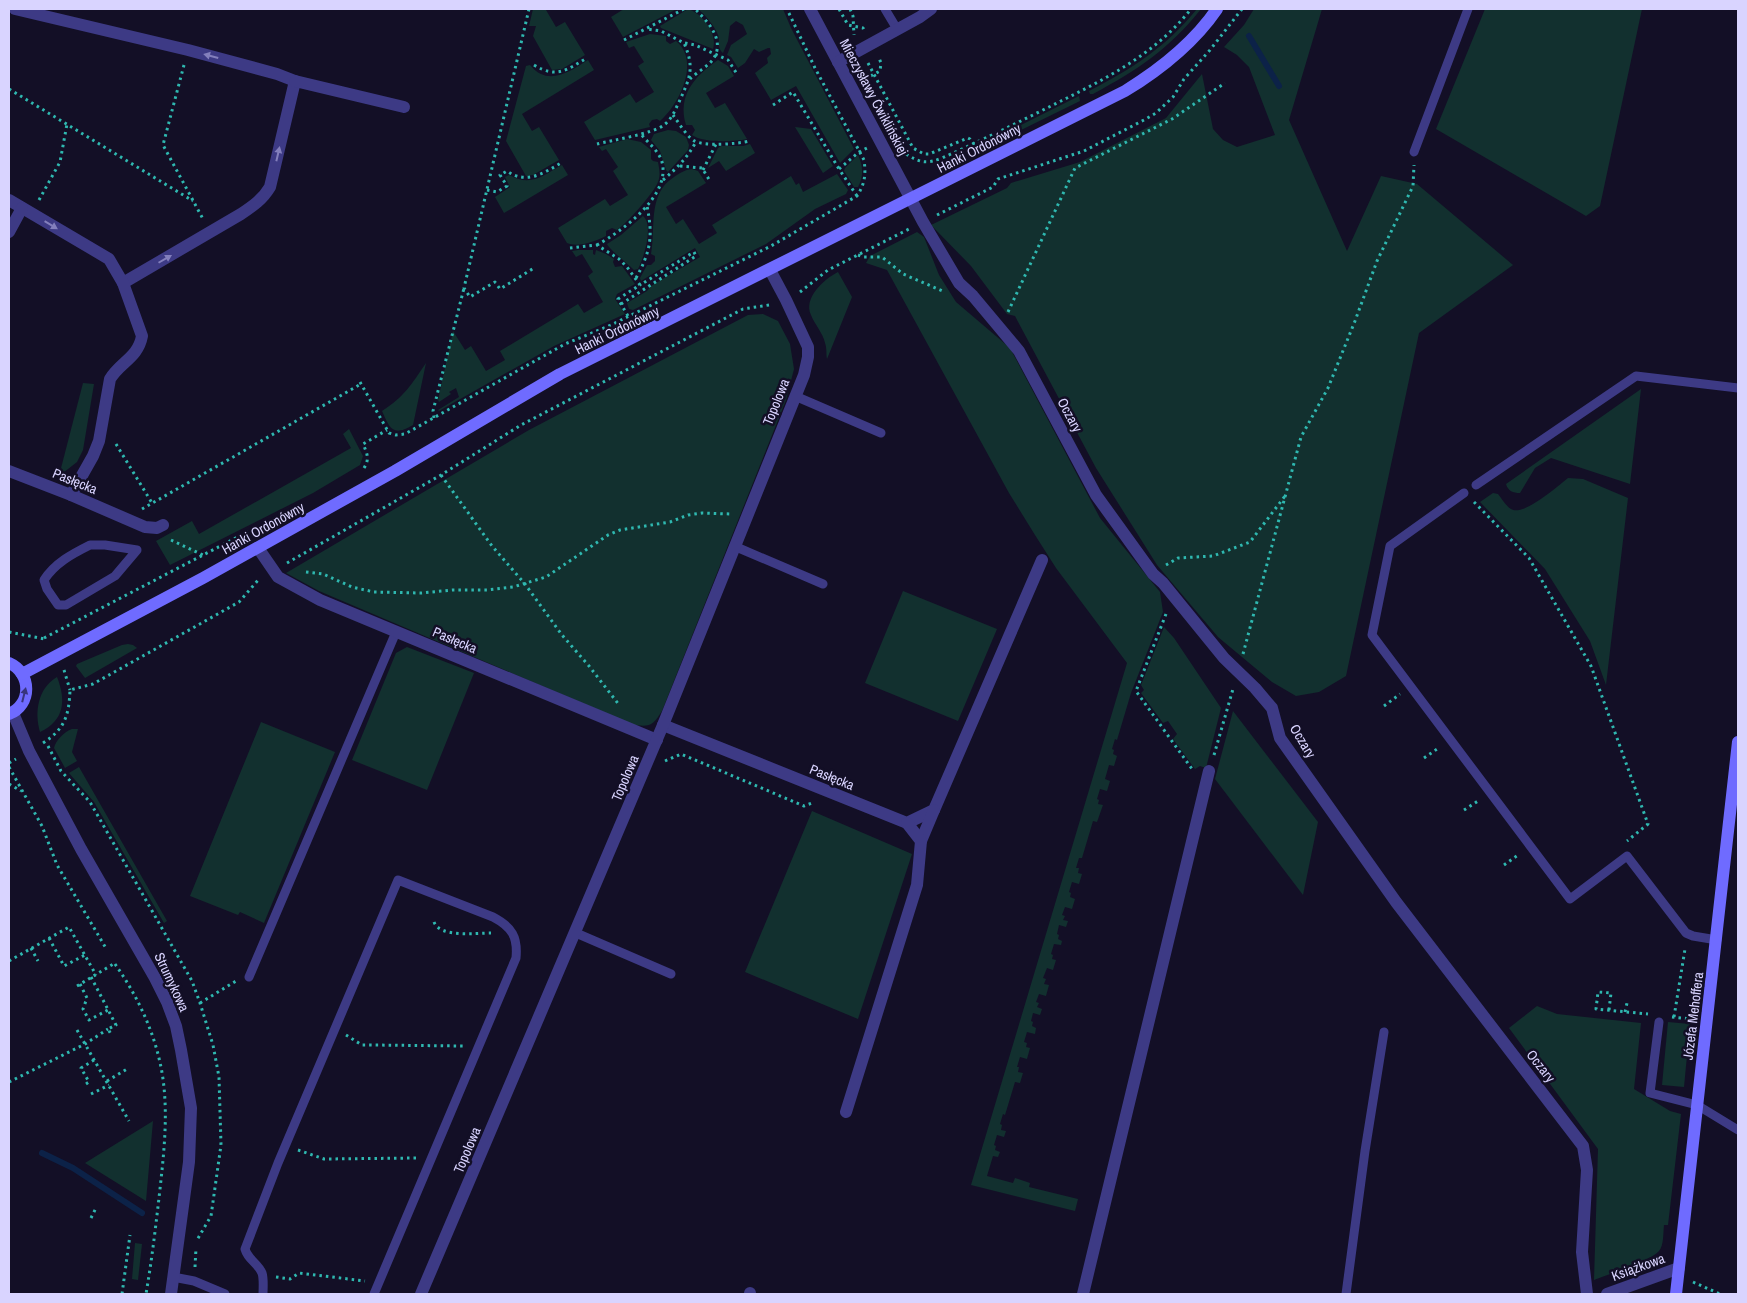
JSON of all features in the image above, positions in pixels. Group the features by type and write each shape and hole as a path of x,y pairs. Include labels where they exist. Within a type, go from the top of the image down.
{"street":[{"path":"14,9 188,50 277,74 295,82 404,108"},
{"name":"Mieczysławy Ćwiklińskiej","path":"810,9 911,199"},
{"name":"Hanki Ordonówny","path":"22,674 258,548 560,374 1098,106 1152,75 1174,58 1217,9"},
{"path":"838,62 926,13"},
{"path":"123,283 257,204 270,186 295,82"},
{"name":"Oczary","path":"911,199 959,283 973,296 1019,351 1096,495 1158,578 1238,673 1255,688 1272,708 1280,738 1396,902 1583,1146 1587,1170 1582,1252 1587,1294"},
{"path":"9,200 109,259 123,283 142,336 136,352 113,374 110,380 99,441 93,456 71,495"},
{"path":"9,232 27,211"},
{"name":"Topolowa","path":"422,1294 657,740 746,515 796,396 806,366 808,347 770,270"},
{"name":"Pasłęcka","path":"9,471 150,528 160,527"},
{"name":"Pasłęcka","path":"258,548 276,569 278,577 320,600 657,740"},
{"path":"846,1112 917,885 920,841 1042,560"},
{"path":"9,664 18,669 26,681 26,695 19,708 11,714"},
{"name":"Strumykowa","path":"11,714 82,849 155,978 176,1026 182,1050 191,1108 189,1162 171,1294"},
{"name":"Pasłęcka","path":"663,725 907,823"},
{"name":"Józefa Mehoffera","path":"1676,1294 1738,742"},
{"path":"1083,1294 1210,771"},
{"path":"920,841 907,823 934,810"},
{"name":"Książkowa","path":"1607,1294 1679,1268"}],"lane":[{"path":"885,9 897,29"},
{"path":"1414,152 1468,9"},
{"path":"1476,485 1636,376 1738,388"},
{"path":"796,396 882,433"},
{"path":"1464,493 1390,546 1372,635 1570,899 1627,856 1686,933 1717,940"},
{"path":"90,545 105,545 137,550 115,576 66,605 58,605 47,589 44,580 52,568 90,545"},
{"path":"734,546 823,584"},
{"path":"249,977 396,632"},
{"path":"263,1294 263,1275 249,1258 245,1249 278,1163 398,880 493,917 502,922 513,934 517,946 516,958 374,1294"},
{"path":"576,933 671,974"},
{"path":"1659,1018 1650,1093 1697,1105 1738,1130"},
{"path":"1346,1294 1365,1151 1384,1032"},
{"path":"173,1277 194,1281 226,1294"}],"path":[{"path":"434,418 433,411 464,288 529,9"},
{"path":"624,40 684,9"},
{"path":"689,80 714,58 718,42 716,35 695,9"},
{"path":"126,518 360,383 389,433 396,435 404,434 566,344 771,246 857,196 863,187 866,174 864,160 815,68 787,9"},
{"path":"839,9 848,25 863,28 874,74 909,143 918,152 924,154 936,152 970,138 993,187"},
{"path":"850,9 853,16 854,36 882,63 880,70 865,79 869,87"},
{"path":"903,152 915,160 929,163 974,144 1103,81 1158,44 1179,24 1191,9"},
{"path":"795,295 828,270 993,187 998,179 1084,151 1156,113 1173,97 1184,79 1210,50 1242,9"},
{"path":"647,29 661,31 684,43 695,45 716,54 728,60 737,74"},
{"path":"597,144 650,132 664,125 673,115 689,80 691,62 684,43"},
{"path":"188,50 163,145 210,232"},
{"path":"534,65 549,72 557,73 565,71 587,58"},
{"path":"1000,329 1075,168 1172,119 1225,83"},
{"path":"9,89 193,201"},
{"path":"773,105 793,92 857,196"},
{"path":"673,115 696,142 702,144 749,141"},
{"path":"27,211 60,162 67,124"},
{"path":"641,134 661,160 663,180"},
{"path":"839,169 859,152 881,140"},
{"path":"570,248 598,245 615,235 647,205 663,180 680,166 696,142"},
{"path":"703,170 716,143"},
{"path":"1210,771 1302,437 1328,388 1377,261 1413,186 1414,152"},
{"path":"487,190 497,192 507,186 500,175 507,171 512,175 527,178 539,176 561,163"},
{"path":"680,166 702,168 710,181"},
{"path":"636,278 650,248 651,232 647,205"},
{"path":"598,245 619,258 640,285"},
{"path":"621,304 696,256 694,252 618,299 628,316"},
{"path":"858,255 882,257 903,274 943,292 973,296"},
{"path":"464,288 470,297 495,282 500,289 534,268"},
{"path":"43,743 65,721 69,709 70,690 93,684 239,602 254,584 276,569 441,475 521,425 743,309 774,304"},
{"path":"102,421 152,503"},
{"path":"363,470 368,462 368,454 363,444 387,430"},
{"path":"441,475 492,546 525,584 562,635 623,710 624,726"},
{"path":"1464,493 1529,558 1591,666 1648,824 1626,842 1627,856"},
{"path":"1205,788 1136,691 1166,613 1158,578 1178,558 1213,556 1250,542 1286,494"},
{"path":"276,569 298,573 323,574 352,587 374,592 394,593 513,588 546,577 608,535 620,530 664,524 688,515 702,513 746,515"},
{"path":"44,638 258,526"},
{"path":"160,527 173,541 203,554"},
{"path":"9,767 42,826 57,865 107,950"},
{"path":"9,784 23,793"},
{"path":"434,922 440,931 513,934"},
{"path":"9,961 69,927 96,974"},
{"path":"1674,1017 1685,948 1678,938 1681,928"},
{"path":"49,938 64,966 85,955"},
{"path":"31,948 38,961"},
{"path":"108,1010 89,1020 83,1009 87,998 78,985 115,963 141,1006 154,1040 163,1078 166,1138 154,1245 146,1294"},
{"path":"9,1082 84,1044 116,1025 91,977"},
{"path":"200,1003 234,981 249,977"},
{"path":"1609,1010 1611,993 1598,992 1596,1009 1659,1018 1674,1017 1692,1020"},
{"path":"1625,1012 1627,1003"},
{"path":"108,1029 112,1036"},
{"path":"77,1030 129,1121"},
{"path":"348,1036 362,1045 479,1046"},
{"path":"86,1084 89,1082 81,1068 94,1060"},
{"path":"91,1094 127,1069"},
{"path":"300,1151 324,1159 432,1158"},
{"path":"91,1218 96,1208"},
{"path":"122,1294 130,1235"},
{"path":"263,1275 290,1279 299,1273 379,1283"},
{"path":"1688,1279 1720,1294"}],"green space":[{"path":"533,9 547,9 556,27 565,22 585,55 562,69 552,70 533,36 536,26 529,26"},
{"path":"624,9 677,9 623,37 611,17"},
{"path":"688,9 699,15 708,25 713,37 713,49 661,28 660,26"},
{"path":"698,9 783,9 854,149 840,163 796,86 771,100 755,73 768,63 767,58 771,54 770,48 759,52 754,49 745,63 738,68 731,57 727,55 731,45 747,34 743,25 736,21 730,26 728,41 723,53 720,49 718,35 707,18"},
{"path":"1197,9 1201,9 1177,36 1152,58 1125,76 1090,94 1089,91 1148,56 1173,35"},
{"path":"1254,9 1322,9 1289,120 1347,251 1381,176 1417,184 1513,265 1419,333 1346,676 1319,692 1296,696 1272,682 1218,637 1157,565 1096,468 1015,316 1007,314 971,266 931,225 1007,188 1011,183 1080,162 1166,118 1202,74 1213,129 1223,140 1237,147 1275,135 1249,67 1237,55 1224,47 1244,25"},
{"path":"1485,9 1642,9 1600,206 1586,216 1436,129"},
{"path":"650,34 666,36 666,41 670,44 676,41 683,50 687,60 687,71 680,94 667,114 660,121 657,119 652,120 649,124 650,127 595,140 584,122 630,94 636,103 654,92 638,66 644,62 634,46 629,48 626,42"},
{"path":"588,60 594,70 522,114 532,131 539,127 559,160 533,175 526,176 506,141 526,66 530,65 537,72 551,76 566,73"},
{"path":"718,60 728,66 734,76 706,93 715,108 725,103 747,139 711,141 697,138 692,135 695,130 692,125 686,125 684,104 686,95 695,80"},
{"path":"1079,96 1080,101 995,143 993,142 995,138"},
{"path":"795,127 811,129 833,166 823,173"},
{"path":"668,130 676,131 686,137 689,145 688,150 668,172 660,151 651,140 654,134"},
{"path":"627,139 641,142 651,150 651,159 658,162 660,174 655,187 640,208 617,230 612,228 606,231 606,236 587,243 576,245 567,243 558,228 605,199 610,206 628,195 613,171 618,167 606,149 602,151 599,147"},
{"path":"750,144 755,153 726,171 719,161 708,168 718,148 721,146 743,146"},
{"path":"858,155 862,167 862,175 858,187 854,187 844,171"},
{"path":"562,165 568,175 504,213 495,197 510,187 505,177 509,175 524,180 536,179"},
{"path":"692,169 698,171 706,183 666,207 676,224 683,219 699,244 717,233 712,225 791,176 796,185 799,183 803,192 837,174 848,190 846,194 815,209 766,244 633,310 629,309 627,303 647,291 651,286 700,257 695,248 641,281 640,278 647,265 651,265 655,261 655,256 651,254 654,212 660,193 665,184 674,177"},
{"path":"643,216 648,227 647,242 638,269 634,270 607,244"},
{"path":"917,232 924,237 939,275 956,302 1010,348 1100,518 1160,592 1163,612 1131,693 1117,740 1115,739 1112,749 1114,750 1113,754 1117,756 1114,766 1109,765 1105,779 1110,781 1107,791 1100,789 1097,799 1099,800 1098,804 1103,805 1097,822 1093,821 1082,858 1079,858 1076,868 1079,868 1078,873 1082,874 1079,884 1072,882 1069,892 1071,893 1070,897 1075,899 1072,909 1065,907 1062,915 1065,916 1063,920 1068,921 1066,927 1059,925 1057,934 1059,935 1058,939 1062,941 1061,945 1054,944 1051,954 1053,955 1052,959 1056,960 1053,970 1047,968 1043,978 1046,979 1044,984 1049,985 1046,996 1039,994 1036,1002 1039,1003 1037,1007 1042,1009 1040,1015 1033,1013 1031,1021 1033,1022 1032,1026 1036,1028 1035,1034 1027,1032 1024,1042 1027,1043 1026,1047 1030,1048 1027,1059 1020,1057 1017,1067 1019,1067 1018,1072 1023,1073 1020,1083 1015,1082 1005,1115 1003,1114 1000,1124 1002,1125 1001,1130 1006,1131 1004,1137 997,1135 994,1145 996,1146 995,1150 1000,1152 998,1157 993,1156 987,1176 1013,1183 1015,1178 1030,1183 1029,1187 1078,1199 1075,1211 971,1185 1127,663 1056,568 1009,493 887,270 866,263 870,256"},
{"path":"593,250 595,255 596,250 614,259 615,267 622,266 635,284 617,294 615,299 625,314 554,346 439,411 459,397 456,388 439,402 438,400 453,331 465,350 471,346 486,371 505,360 500,351 578,304 584,313 603,302 588,276 593,272 582,254 576,257 572,251"},
{"path":"838,272 852,297 827,359 824,339 809,309 812,296 816,290 827,279"},
{"path":"763,314 778,321 790,344 794,369 786,400 662,711 651,724 644,726 634,725 319,591 286,573 529,430 748,315"},
{"path":"426,363 413,425 397,431 390,427 382,411 402,395"},
{"path":"83,383 94,384 83,450 77,462 59,476"},
{"path":"1641,389 1630,484 1551,458 1535,468 1520,493 1509,490 1506,484"},
{"path":"349,429 363,456 360,465 313,493 170,565 156,541 192,521 199,534 351,448 343,434"},
{"path":"1568,478 1583,479 1628,498 1606,685 1590,641 1545,569 1480,502 1493,493 1498,494 1511,509 1524,509 1540,500"},
{"path":"903,591 997,629 958,721 865,683"},
{"path":"1164,627 1174,638 1221,708 1206,768 1200,766 1195,769 1173,739 1177,734 1168,721 1163,723 1141,693 1144,690 1141,685"},
{"path":"128,644 137,648 85,678 76,666 77,664"},
{"path":"407,647 474,673 427,790 352,760 396,653"},
{"path":"57,677 62,694 61,709 54,722 40,732 37,717 39,701 45,687"},
{"path":"1233,711 1318,822 1303,895 1215,779"},
{"path":"261,722 335,752 264,923 240,912 238,915 190,896"},
{"path":"72,729 78,729 72,752 77,761 65,768 54,748 61,737"},
{"path":"79,767 167,921 164,923 94,802 69,773"},
{"path":"812,811 912,854 858,1019 745,972"},
{"path":"1537,1006 1557,1014 1641,1023 1634,1089 1670,1111 1681,1114 1668,1225 1664,1225 1661,1248 1647,1259 1594,1280 1598,1149 1509,1028"},
{"path":"1668,1022 1690,1024 1684,1087 1662,1085"},
{"path":"153,1121 146,1201 85,1163"},
{"path":"135,1243 142,1244 138,1280 132,1279"}],"waterway":[{"path":"1249,36 1279,86"},
{"path":"42,1153 73,1168 142,1213"}]}
